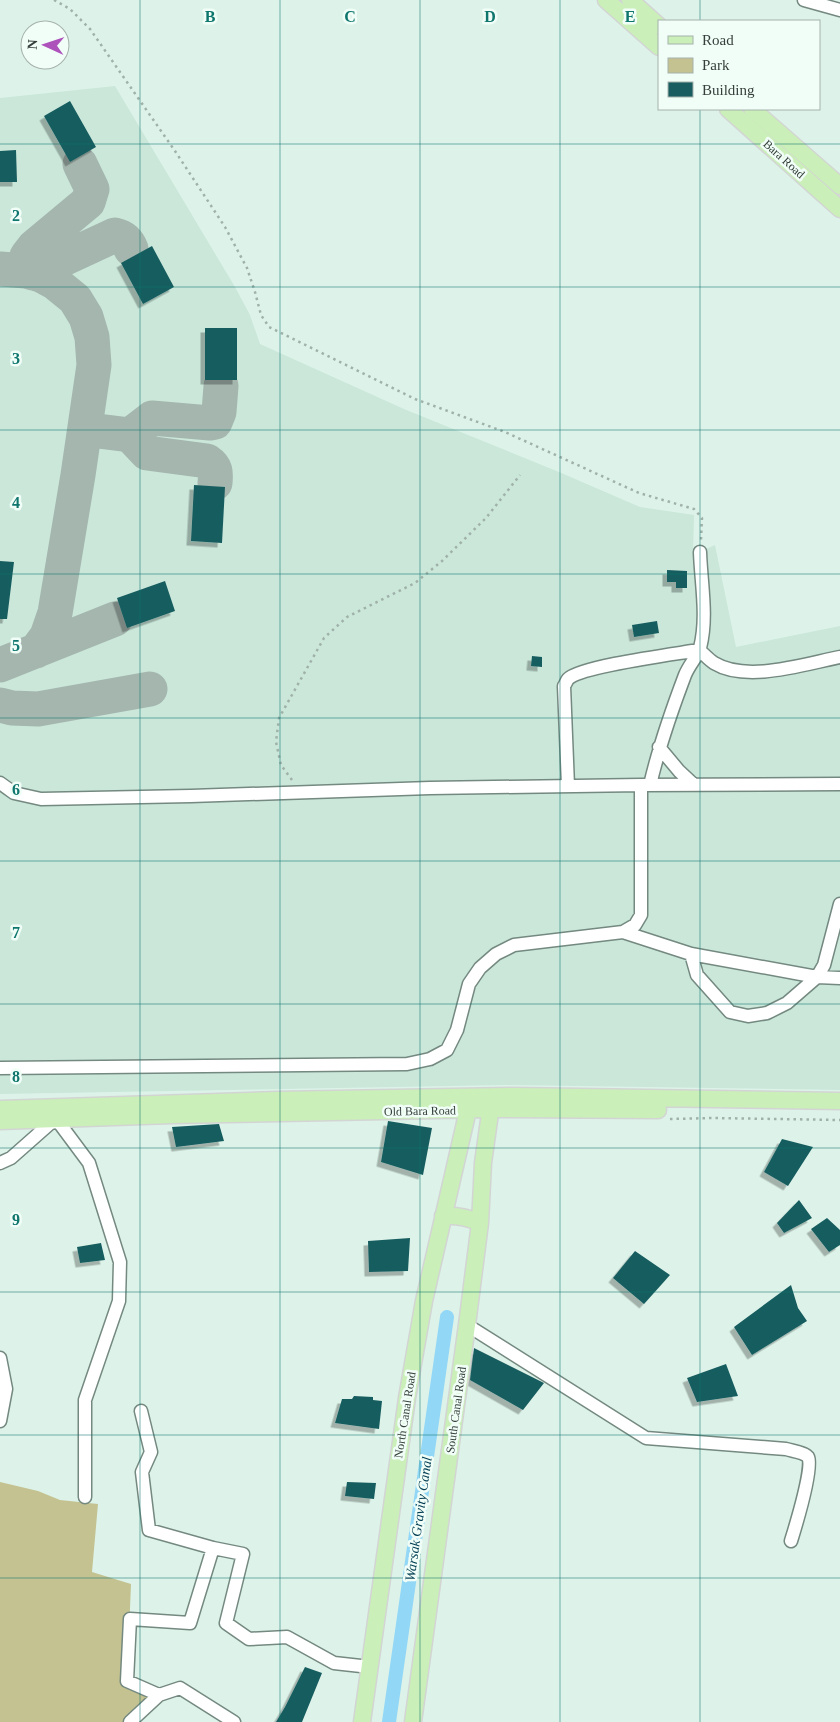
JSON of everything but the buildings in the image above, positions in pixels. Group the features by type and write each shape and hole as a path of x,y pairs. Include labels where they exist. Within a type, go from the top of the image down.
{"main road":[{"path":"624,2 658,25"},
{"path":"624,2 658,46"},
{"name":"Bara Road","path":"729,110 840,209"},
{"path":"753,110 840,186"},
{"path":"491,1103 840,1101"},
{"name":"Old Bara Road","path":"0,1121 56,1120 172,1110 491,1103 840,1110"},
{"name":"South Canal Road","path":"413,1722 480,1223 483,1163 491,1103"},
{"name":"North Canal Road","path":"362,1722 407,1398 424,1301 471,1104"},
{"path":"0,1109 172,1110"},
{"path":"443,1216 466,1217 480,1223"}],"street":[{"path":"804,0 834,6"},
{"path":"0,1068 407,1064 430,1060 447,1050 457,1030 469,984 480,968 496,954 514,945 623,932 635,925 641,915 645,785 689,665 700,650 704,603 700,552"},
{"path":"700,650 714,663 741,673 761,672 840,657"},
{"path":"568,786 564,686 567,680 578,674 606,666 700,650"},
{"path":"660,747 679,771 694,784"},
{"path":"0,784 14,793 41,799 568,786 840,784"},
{"path":"691,954 697,975 730,1012 748,1016 767,1014 787,1003 817,977 824,965 840,904"},
{"path":"623,932 691,954 817,977 840,978"},
{"path":"0,1163 10,1158 56,1120 89,1163 120,1262 119,1301 85,1400 85,1498"},
{"path":"467,1325 646,1438 786,1449 806,1456 809,1458 809,1464 804,1498 791,1541"},
{"path":"0,1358 3,1389 0,1421"},
{"path":"141,1411 151,1452 142,1472 149,1530 213,1548 243,1554 226,1623 249,1639 287,1637 334,1663 370,1667"},
{"path":"159,1695 127,1681 130,1619 190,1623 213,1548"},
{"path":"130,1722 159,1695 180,1688 234,1722"}],"path":[{"path":"54,0 70,9 90,29 220,219 246,268 261,315 269,327 415,399 506,432 639,493 694,509 702,518 700,552"},
{"path":"300,792 281,765 276,742 279,718 324,638 347,617 415,583 442,561 486,518 520,475"},
{"path":"664,1119 840,1120"}],"shaded area":[{"path":"115,86 235,287 250,315 260,344 404,409 640,507 694,515 693,555 715,545 736,647 840,626 840,1090 508,1085 0,1094 0,98"}],"green space":[{"path":"0,1482 38,1491 60,1500 98,1504 92,1572 131,1584 127,1680 158,1695 129,1722 0,1722"}],"waterway":[{"name":"Warsak Gravity Canal","path":"389,1722 447,1317"}],"taxiway":[{"path":"26,271 27,256 34,247 88,202 92,189 80,164"},
{"path":"33,273 115,235 125,240 131,249"},
{"path":"0,269 26,271 41,275 54,282 75,299 86,317 92,337 94,365 55,613 47,636 36,651"},
{"path":"86,422 98,431 130,435 152,418 215,422 219,412 221,386"},
{"path":"130,435 147,453 207,461 215,470 215,483"},
{"path":"0,665 115,619"},
{"path":"0,705 12,708 38,709 150,689"}]}
